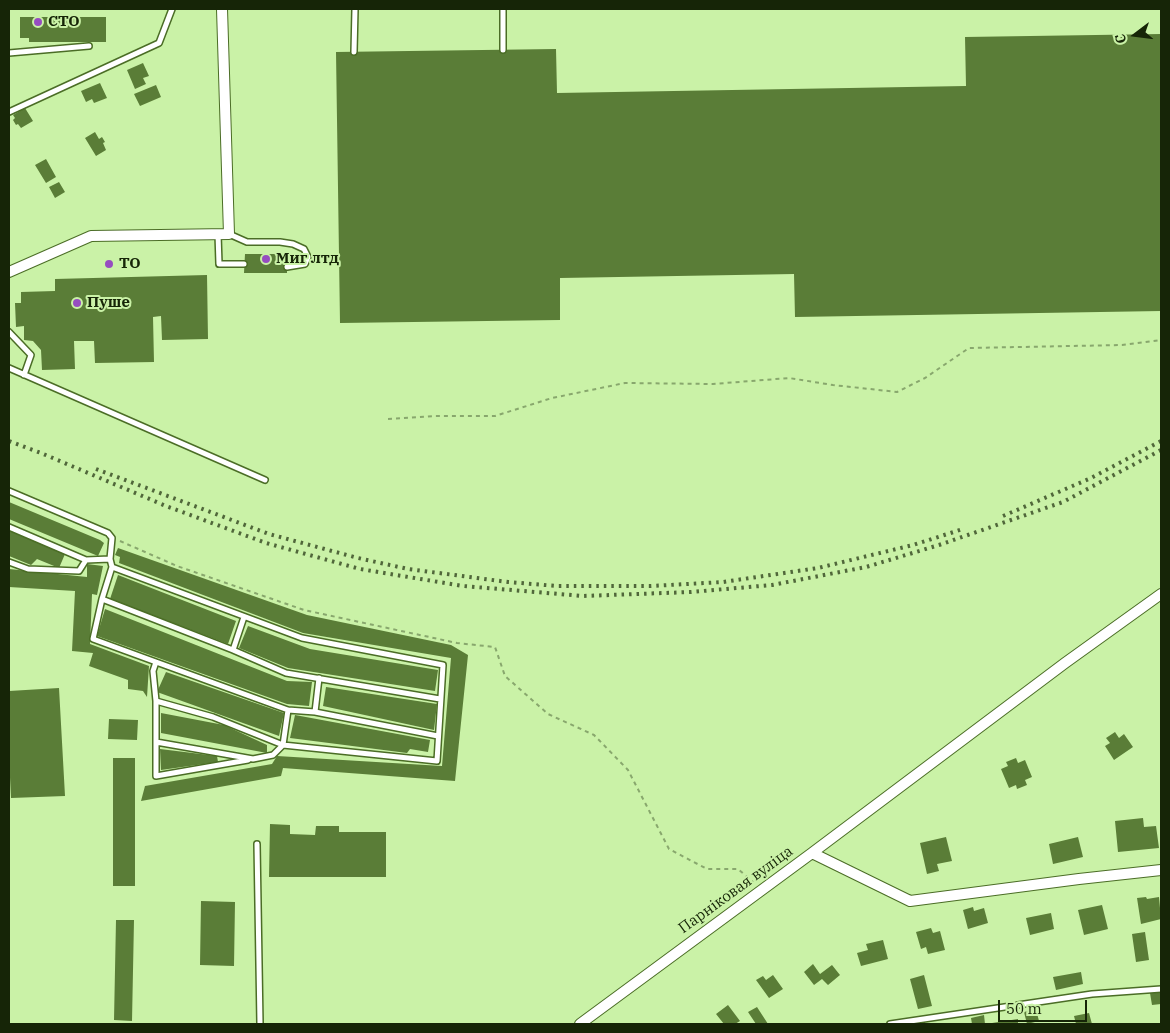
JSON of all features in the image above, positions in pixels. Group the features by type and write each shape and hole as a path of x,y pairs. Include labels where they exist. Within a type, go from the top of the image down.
{"street":[{"path":"9,272 91,236 229,234 222,9"},
{"path":"812,853 1065,663 1161,594"},
{"name":"Парніковая вуліца","path":"580,1024 812,853 910,901 1161,870"}],"lane":[{"path":"9,112 159,43 172,9"},
{"path":"354,52 355,9"},
{"path":"503,9 503,50"},
{"path":"9,53 89,46"},
{"path":"218,234 219,264 244,264"},
{"path":"229,234 247,242 280,242 294,244 304,249 308,257 305,264 287,267"},
{"path":"9,332 31,354 24,375"},
{"path":"9,368 265,480"},
{"path":"9,491 108,533 112,538 110,559 112,566 93,639 288,710 315,712 438,736"},
{"path":"9,527 86,560 110,559"},
{"path":"9,562 28,569 79,571 86,560"},
{"path":"112,566 302,638 443,665 437,761 283,745 213,718 156,701"},
{"path":"102,600 233,650 286,673 440,699"},
{"path":"233,650 244,617"},
{"path":"156,662 152,671 156,701 156,776 273,755 283,745 288,710"},
{"path":"315,712 319,678"},
{"path":"156,742 253,759"},
{"path":"257,844 260,1024"},
{"path":"890,1024 1082,995 1161,989"}],"path":[{"path":"388,419 435,416 495,416 552,398 625,383 712,384 789,378 897,392 924,378 969,348 1122,345 1161,340"},
{"path":"112,538 177,566 304,610 457,643 495,647 505,676 548,714 594,735 628,770 669,849 707,869 738,869 762,890"}],"building":[{"path":"20,17 106,17 106,42 29,42 29,38 20,38"},
{"path":"1161,34 1161,311 795,317 794,274 560,278 560,320 340,323 336,52 556,49 557,93 966,86 965,37"},
{"path":"143,63 149,76 143,78 146,84 135,89 127,70"},
{"path":"100,83 107,98 94,103 92,99 86,102 81,91"},
{"path":"156,85 161,97 140,106 134,94"},
{"path":"25,108 33,121 21,128 18,124 16,125 13,115"},
{"path":"95,132 99,139 102,137 106,150 96,156 85,138"},
{"path":"46,159 56,177 46,183 35,165"},
{"path":"59,182 65,192 55,198 49,187"},
{"name":"Миг лтд","path":"245,254 287,254 287,273 244,273"},
{"path":"207,275 208,339 162,340 161,316 153,317 154,362 95,363 94,341 74,341 75,369 42,370 41,350 33,341 24,340 24,326 16,327 15,303 21,303 21,292 55,291 55,279"},
{"path":"9,502 100,540 104,543 98,556 9,519"},
{"path":"9,530 65,554 59,568 37,559 31,565 9,556"},
{"path":"118,548 307,615 451,645 468,655 455,781 283,768 281,776 141,801 145,786 272,764 277,756 442,766 451,658 303,633 119,563 120,557 115,555"},
{"path":"87,564 103,566 97,595 92,594 90,644 149,666 147,697 143,691 128,689 128,680 89,666 93,653 72,651 75,591 9,587 9,569 87,577"},
{"path":"118,575 236,621 228,644 110,599"},
{"path":"105,609 287,681 312,682 309,706 287,704 97,636"},
{"path":"248,626 310,649 438,670 435,691 288,668 239,648"},
{"path":"166,672 284,713 279,736 157,692"},
{"path":"326,687 437,704 434,730 323,706"},
{"path":"59,688 65,796 11,798 9,691"},
{"path":"161,713 224,725 267,745 267,753 161,733"},
{"path":"295,715 430,740 428,752 410,749 407,753 290,738"},
{"path":"109,719 138,720 137,740 108,739"},
{"path":"1115,732 1119,738 1124,734 1133,747 1114,760 1105,746 1110,743 1106,738"},
{"path":"160,749 217,756 218,762 161,770"},
{"path":"113,758 135,758 135,886 113,886"},
{"path":"1016,758 1018,763 1025,760 1032,777 1025,780 1027,785 1017,789 1016,785 1009,788 1001,769 1008,766 1006,762"},
{"path":"1143,818 1144,827 1156,826 1159,848 1118,852 1115,821"},
{"path":"270,824 290,825 290,834 315,835 316,826 339,826 339,832 386,832 386,877 269,877"},
{"path":"946,837 952,861 937,864 939,871 927,874 920,843"},
{"path":"1078,837 1083,857 1053,864 1049,844"},
{"path":"1146,897 1147,899 1159,897 1161,919 1141,924 1137,898"},
{"path":"201,901 235,902 234,966 200,965"},
{"path":"1102,905 1108,929 1084,935 1078,910"},
{"path":"973,907 974,911 984,908 988,923 968,929 963,910"},
{"path":"1051,913 1054,929 1030,935 1026,918"},
{"path":"116,920 134,920 132,1021 114,1020"},
{"path":"931,928 933,933 940,931 945,950 928,954 926,947 921,949 916,932"},
{"path":"1145,932 1149,960 1136,962 1132,934"},
{"path":"883,940 888,959 861,966 857,953 868,950 866,944"},
{"path":"813,964 820,974 832,965 840,975 828,985 822,979 814,985 804,972"},
{"path":"1081,972 1083,984 1056,990 1053,977"},
{"path":"773,975 783,989 769,998 756,980 763,976 766,980"},
{"path":"924,975 932,1006 918,1009 910,979"},
{"path":"1161,991 1161,1004 1152,1005 1150,993"},
{"path":"728,1005 740,1021 735,1024 724,1024 716,1014"},
{"path":"757,1007 768,1024 756,1024 748,1012"},
{"path":"1036,1009 1039,1021 1027,1024 1024,1012"},
{"path":"1089,1013 1092,1024 1076,1024 1074,1016"},
{"path":"984,1015 985,1024 972,1024 971,1018"},
{"path":"1018,1019 1018,1024 992,1024 992,1023"}],"railway":[{"path":"9,441 166,506 266,543 360,569 463,586 583,596 691,592 772,585 866,567 939,545 1063,502 1161,450"},
{"path":"1003,516 1091,478 1161,441"},
{"path":"96,469 269,534 358,558 408,569 508,582 557,586 651,586 723,582 818,568 913,545 963,529"}],"place":[{"name":"СТО","path":"38,22"},
{"name":"Миг лтд","path":"266,259"},
{"name":"ТО","path":"109,264"},
{"name":"Пуше","path":"77,303"}]}
